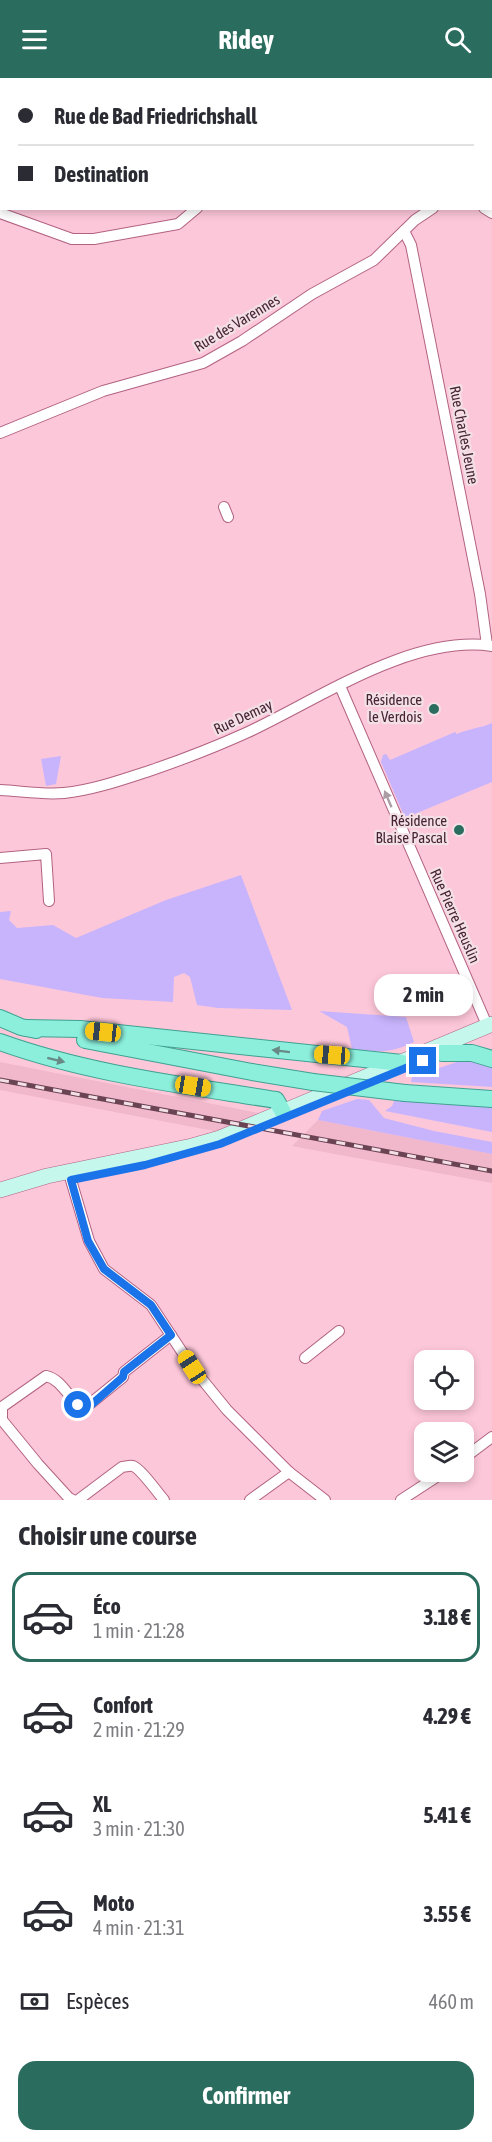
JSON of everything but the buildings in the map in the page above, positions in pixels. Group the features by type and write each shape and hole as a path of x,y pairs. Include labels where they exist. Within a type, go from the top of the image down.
{"main road":[{"path":"0,1018 23,1028 252,1072 405,1093 492,1099"},
{"path":"0,1026 80,1029 397,1064"},
{"path":"0,1191 142,1161 220,1138 442,1053 471,1040 490,1027"},
{"path":"285,1114 397,1064 490,1027"},
{"path":"0,1042 39,1055 110,1073 276,1100 285,1114"},
{"path":"442,1053 472,1053 492,1059"}],"street":[{"path":"0,213 72,239 94,239 178,224 195,210"},
{"name":"Rue des Varennes","path":"0,433 104,392 203,363 250,336 312,294 375,260 415,220 430,210"},
{"name":"Rue Charles Jeune","path":"404,231 414,256 490,646"},
{"name":"Rue Demay","path":"0,790 64,793 111,784 196,754 236,737 385,664 422,653 463,645 490,646"},
{"name":"Rue Pierre Heuslin","path":"340,686 490,1027"},
{"path":"0,858 46,854 49,901"},
{"path":"70,1176 88,1241 104,1269 151,1305 192,1367 227,1410 289,1472 326,1500"},
{"path":"305,1358 339,1331"},
{"path":"164,1500 133,1466 122,1467 76,1500 69,1498 2,1420 2,1407 46,1376 57,1381 78,1405 86,1407 91,1405 123,1377 124,1372 171,1335"},
{"path":"474,1450 492,1437"},
{"path":"250,1500 289,1472"},
{"path":"401,1500 429,1482"}],"shaded area":[{"path":"492,723 492,782 405,818 381,762 383,755 386,754 390,760 455,732 457,734"},
{"path":"61,756 56,784 46,786 41,759"},
{"path":"241,875 292,1010 218,1008 197,1005 190,977 184,973 174,977 173,1002 102,998 0,979 0,912 11,911 9,920 17,928 53,925 76,938 166,900"},
{"path":"319,1011 406,1017 414,1042 398,1049 384,1051 352,1049 347,1027"},
{"path":"463,1060 492,1066 492,1087 411,1082 412,1077"},
{"path":"0,1062 263,1114 219,1132 0,1090"},
{"path":"357,1099 369,1100 384,1118 434,1131 492,1142 492,1154 318,1120 322,1111"},
{"path":"395,1099 492,1107 492,1132 385,1111 392,1106"},
{"path":"318,1120 492,1154 492,1183 292,1146"}],"railway":[{"path":"0,1080 492,1171"}],"place":[{"name":"Résidence le Verdois","path":"434,709"},
{"name":"Résidence Blaise Pascal","path":"459,830"}],"route":[{"path":"78,1405 86,1407 91,1405 123,1377 124,1372 171,1335 151,1305 104,1269 88,1241 71,1180 145,1165 220,1144 423,1061"}]}
